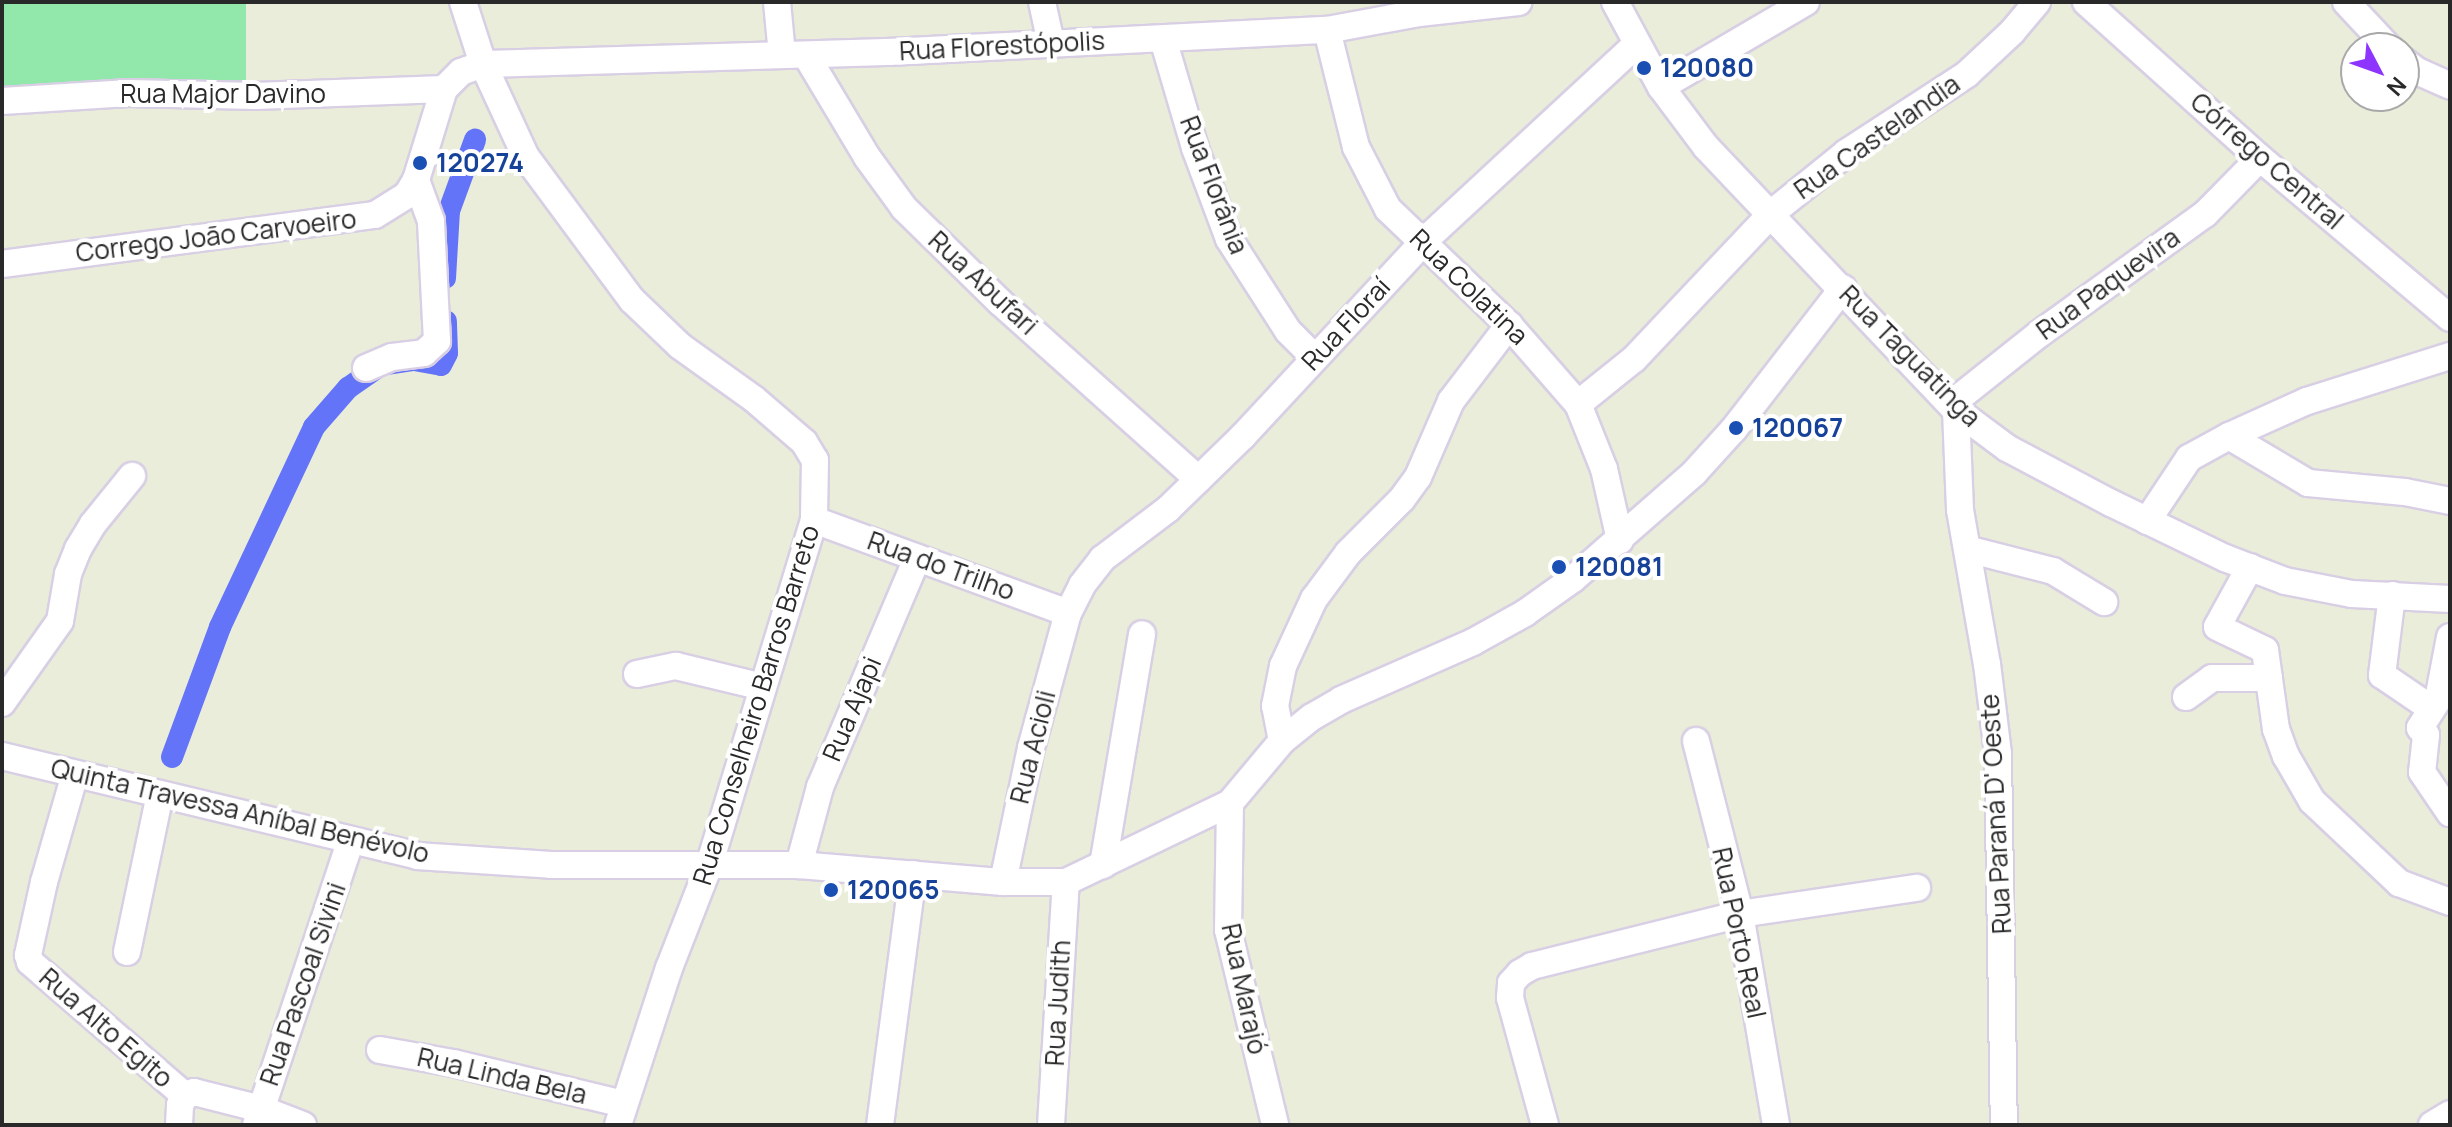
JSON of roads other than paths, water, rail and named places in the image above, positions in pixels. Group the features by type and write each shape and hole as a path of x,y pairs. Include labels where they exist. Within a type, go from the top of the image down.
{"street":[{"name":"Rua Conselheiro Barros Barreto","path":"463,2 483,64 526,157 632,300 680,346 754,399 804,442 815,460 814,520 710,863 669,968 621,1115"},
{"path":"777,2 794,55"},
{"path":"1042,2 1051,43"},
{"name":"Rua Florestópolis","path":"483,64 794,55 1327,30 1419,13 1518,2"},
{"name":"Rua Taguatinga","path":"1615,2 1661,87 1706,147 1954,407 2007,448 2147,521 2250,567 2318,589 2450,599"},
{"path":"1661,87 1806,2"},
{"name":"Rua Castelandia","path":"1578,404 1662,332 1772,213 1846,153 1967,74 2012,32 2037,2"},
{"name":"Córrego Central","path":"2086,2 2260,158 2450,318"},
{"path":"2346,2 2374,32"},
{"name":"Rua Colatina","path":"1327,30 1356,147 1388,209 1509,325 1578,404 1604,469 1620,540"},
{"name":"Rua Florânia","path":"1163,39 1195,148 1229,239 1288,331 1314,357"},
{"name":"Rua Floraí","path":"1068,613 1082,585 1102,559 1168,509 1423,242 1636,45"},
{"name":"Rua Abufari","path":"794,55 904,208 1000,302 1198,479"},
{"path":"366,368 433,348 437,331 431,221 416,180 444,89 461,72 483,64"},
{"path":"2420,72 2450,86"},
{"name":"Rua Major Davino","path":"2,101 129,93 255,96 444,89"},
{"name":"Rua Paquevira","path":"1954,407 2039,334 2205,214 2260,158"},
{"name":"Corrego João Carvoeiro","path":"2,264 375,215 407,195 416,180"},
{"name":"Quinta Travessa Aníbal Benévolo","path":"2,756 417,856 512,863 799,865 1003,882 1066,882 1230,803 1282,741 1341,700 1473,642 1525,613 1620,540 1694,473 1734,429 1843,288"},
{"path":"1282,741 1275,706 1283,666 1314,599 1348,553 1402,499 1418,477 1451,401 1509,325"},
{"path":"2147,521 2189,458 2229,436 2307,401 2450,356"},
{"name":"Rua Paraná D' Oeste","path":"1954,407 1960,510 1987,664 1998,754 2004,1125"},
{"path":"2229,436 2308,483 2405,492 2450,501"},
{"path":"2,703 60,621 68,574 78,549 93,524 132,476"},
{"name":"Rua do Trilho","path":"814,520 1068,613"},
{"path":"1967,549 2053,571 2104,602"},
{"name":"Rua Ajapi","path":"799,865 820,787 917,558"},
{"path":"2250,567 2217,627 2265,650 2276,729 2286,756 2312,801 2399,883 2450,902"},
{"path":"2392,595 2382,675 2432,709"},
{"name":"Rua Acioli","path":"1003,882 1031,748 1068,613"},
{"path":"1103,865 1142,634"},
{"path":"2450,637 2438,700 2420,728 2426,735 2422,772 2450,813"},
{"path":"637,674 676,666 763,687"},
{"path":"2186,697 2212,678 2269,678"},
{"name":"Rua Porto Real","path":"1696,741 1740,914 1776,1125"},
{"name":"Rua Alto Egito","path":"75,774 44,882 28,955 30,962 196,1095"},
{"path":"127,952 160,794"},
{"name":"Rua Marajó","path":"1230,803 1228,930 1275,1125"},
{"name":"Rua Pascoal Sivini","path":"259,1117 350,842"},
{"path":"880,1125 913,874"},
{"name":"Rua Judith","path":"1051,1125 1066,882"},
{"path":"1545,1125 1510,998 1511,983 1532,966 1740,914 1917,888"},
{"name":"Rua Linda Bela","path":"380,1050 453,1063 621,1115"},
{"path":"179,1125 196,1095 259,1117 303,1125"},
{"path":"2432,1125 2450,1114"}],"waterway":[{"path":"445,278 449,211 475,140"},
{"path":"172,757 220,627 314,427 348,388 381,365 414,360 441,365 447,353 446,321"}],"place":[{"name":"120080","path":"1644,68"},
{"name":"120274","path":"420,163"},
{"name":"120067","path":"1736,428"},
{"name":"120081","path":"1559,567"},
{"name":"120065","path":"831,890"}]}
